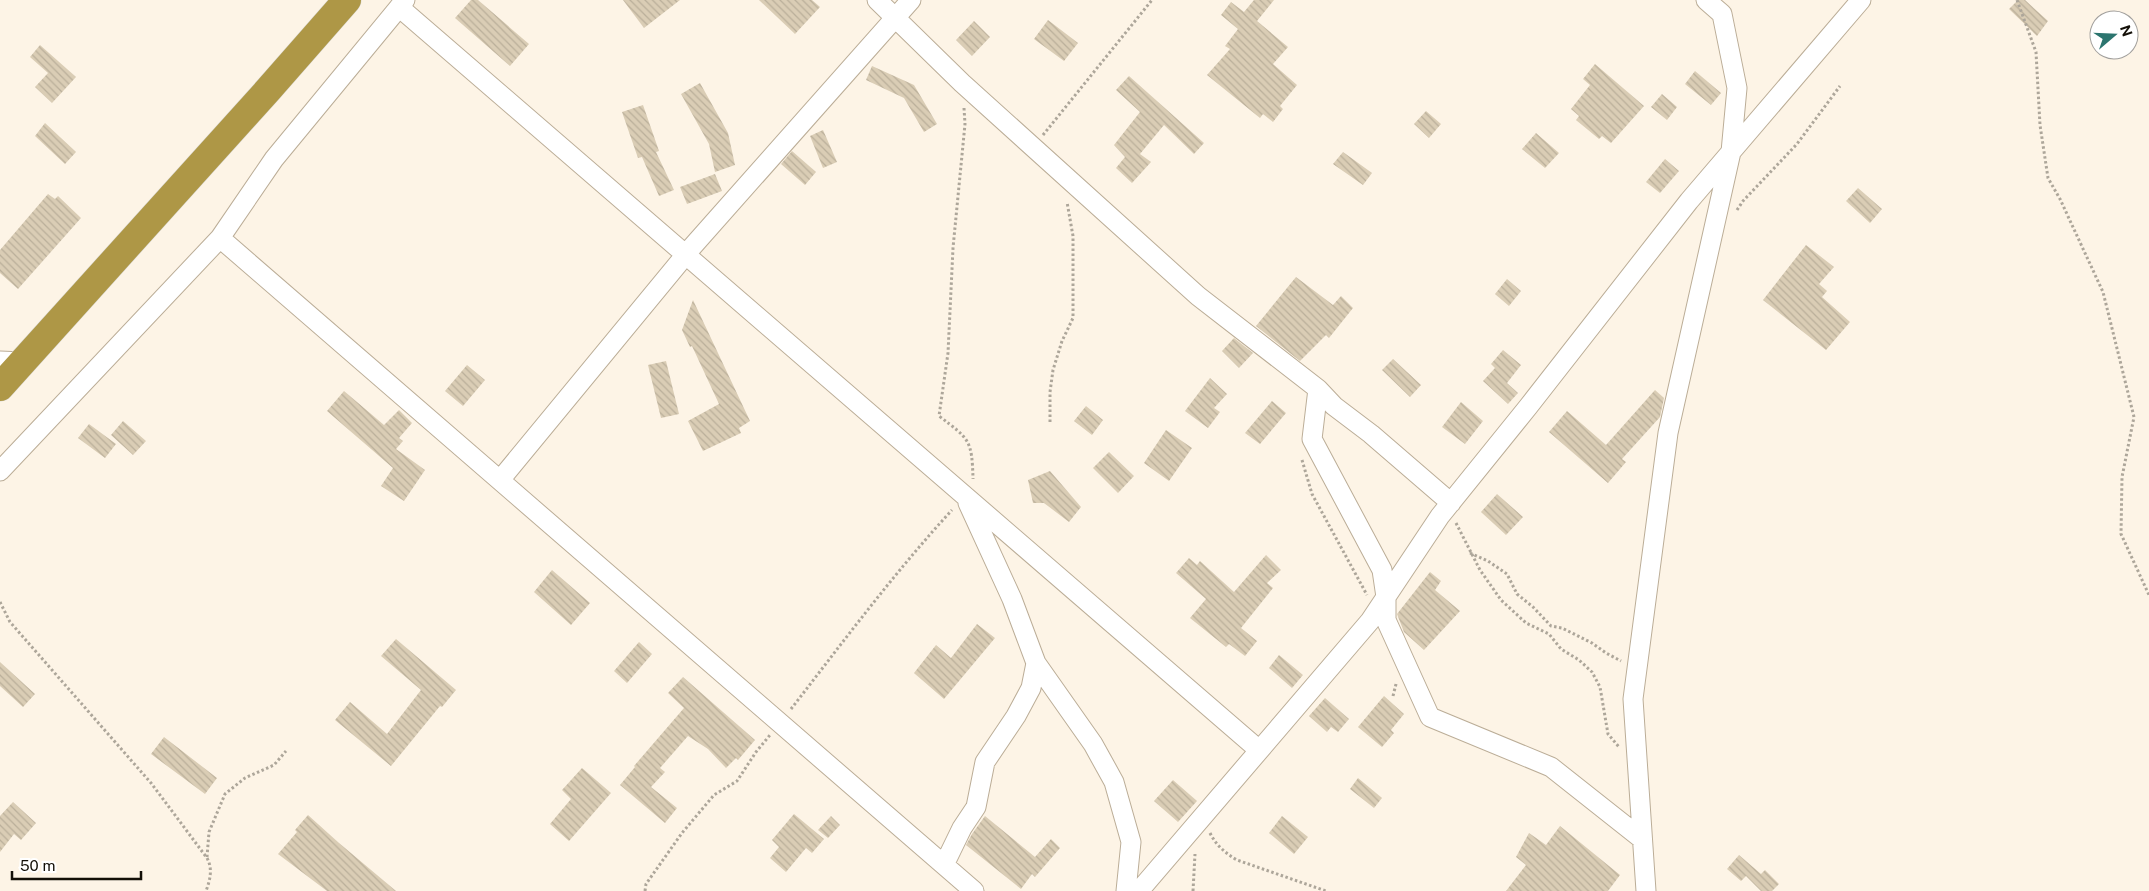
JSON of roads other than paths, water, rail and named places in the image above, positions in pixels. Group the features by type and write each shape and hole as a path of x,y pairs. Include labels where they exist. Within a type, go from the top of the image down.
{"highway":[{"path":"0,387 11,361 268,90 347,0"}],"street":[{"path":"877,0 962,83 1198,296 1318,390 1334,406 1371,434 1451,503"},
{"path":"500,480 686,254 911,0"},
{"path":"1646,891 1633,699 1668,432 1731,152 1737,88 1722,14 1706,0"},
{"path":"1139,891 1373,616 1451,503 1528,408 1689,201 1861,0"},
{"path":"0,471 220,238 274,159 402,4 964,496 1259,750"},
{"path":"220,238 974,891"},
{"path":"1318,390 1312,438 1382,570 1386,598 1386,620 1430,717 1551,767 1642,839"},
{"path":"964,496 1012,600 1036,663 1093,744 1114,782 1131,842 1126,891"},
{"path":"944,865 962,828 976,807 985,762 1016,716 1031,688 1036,663"}]}
